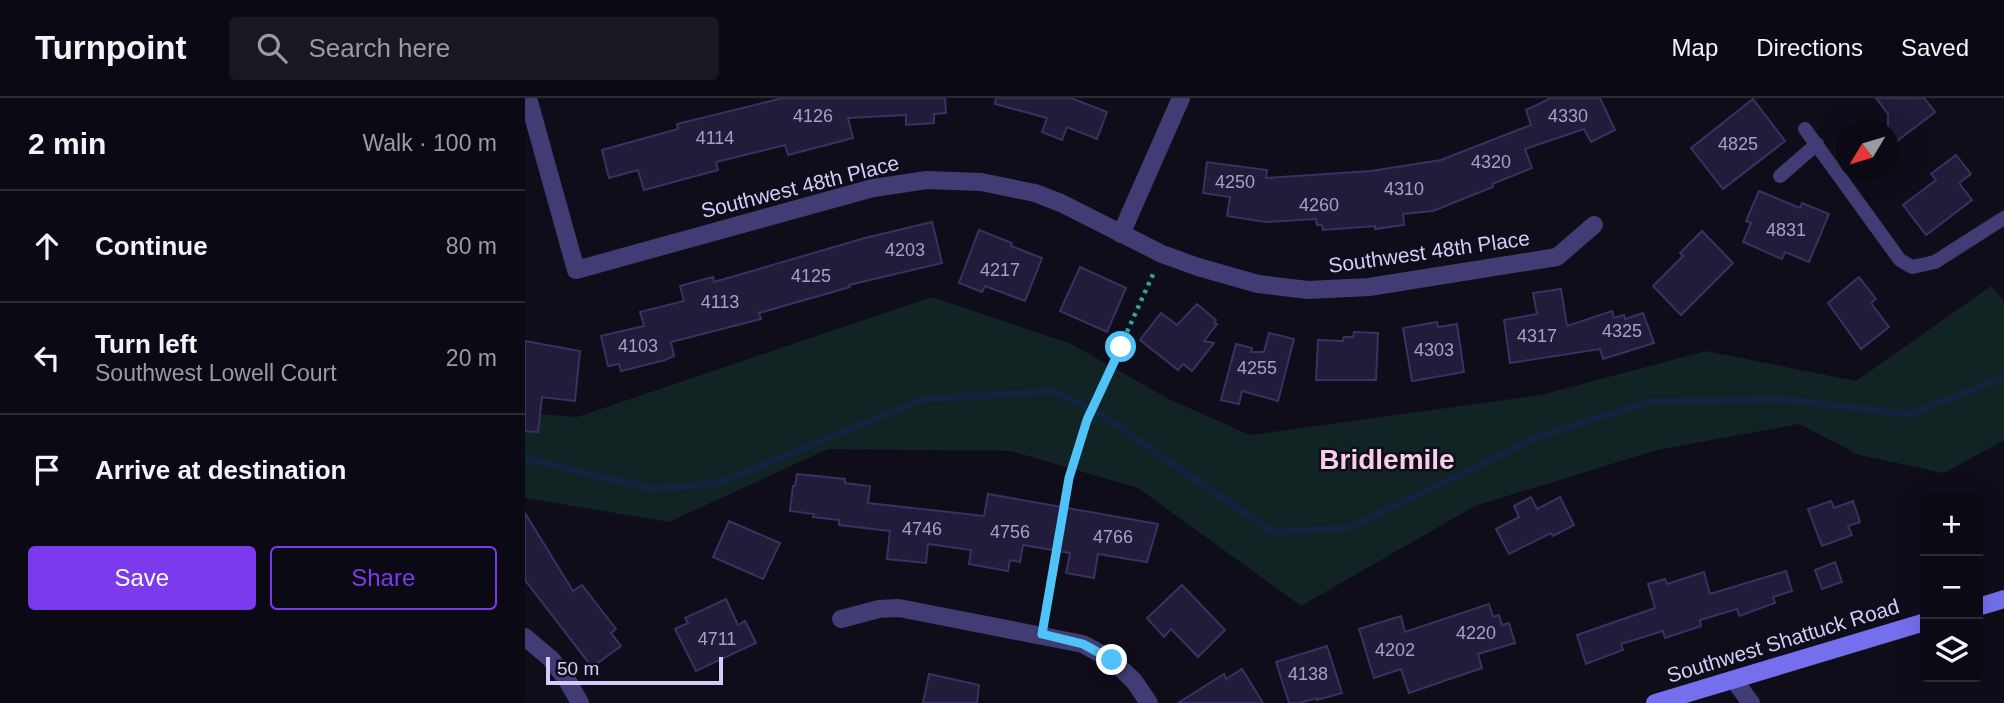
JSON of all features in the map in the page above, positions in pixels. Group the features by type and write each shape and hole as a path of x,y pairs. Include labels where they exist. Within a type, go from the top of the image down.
{"street":[{"name":"Southwest 48th Place","path":"529,98 576,270 873,188 927,180 981,182 1035,193 1061,203 1162,254 1220,274 1285,289 1340,290 1557,257 1594,225"},
{"path":"1121,233 1181,98"},
{"path":"1983,605 2004,599"},
{"path":"841,619 879,609 899,608 1083,644 1112,660 1134,681 1149,703"},
{"name":"Southwest Shattuck Road","path":"1655,703 1920,624"},
{"path":"525,636 551,659 580,703"},
{"path":"1734,680 1751,703"}],"lane":[{"path":"1805,129 1901,260 1913,267 1935,262 2004,218"},
{"path":"1780,176 1817,144"}],"path":[{"path":"1042,634 1069,478 1087,420 1162,254"}],"shaded area":[{"path":"1991,286 2004,301 2004,440 1944,473 1859,455 1799,424 1657,450 1475,506 1301,606 1138,488 1011,451 828,449 669,522 525,498 525,413 577,417 932,297 1071,344 1171,400 1250,435 1541,395 1706,351 1856,381"}],"building":[{"path":"783,98 945,98 946,113 934,114 934,123 906,125 906,115 848,118 853,138 788,155 785,145 716,162 718,170 644,190 638,170 609,178 602,150 678,129 677,124"},
{"path":"996,98 1071,98 1107,112 1097,139 1067,127 1062,140 1042,132 1047,118 995,104"},
{"path":"1551,98 1600,98 1615,130 1591,142 1584,129 1525,149 1532,168 1433,211 1403,214 1404,225 1375,229 1375,226 1323,230 1322,225 1317,225 1316,219 1266,222 1227,216 1230,197 1203,193 1207,162 1267,170 1266,178 1371,171 1441,160 1531,125 1526,110"},
{"path":"1876,98 1924,98 1935,112 1899,140 1899,119 1888,119 1888,114"},
{"path":"1753,99 1785,141 1723,189 1691,148"},
{"path":"1956,155 1971,174 1959,183 1972,200 1926,235 1903,205 1936,180 1931,174"},
{"path":"1759,191 1800,208 1802,203 1829,214 1809,262 1785,252 1782,259 1743,242 1751,223 1746,221"},
{"path":"932,222 942,263 849,285 850,287 759,313 761,319 671,342 674,356 665,360 621,371 619,364 608,366 601,336 644,326 640,312 684,301 680,286 713,277 714,282 865,238"},
{"path":"979,230 1042,258 1025,301 985,286 982,292 959,283"},
{"path":"1702,231 1733,263 1681,315 1653,286 1683,256 1680,253"},
{"path":"1080,267 1126,288 1107,332 1060,311"},
{"path":"1859,277 1876,299 1871,303 1889,327 1861,349 1828,303"},
{"path":"1561,289 1567,326 1612,311 1614,318 1624,315 1625,319 1643,313 1654,343 1603,359 1600,349 1510,363 1504,320 1537,314 1533,293"},
{"path":"1197,304 1216,320 1214,322 1217,324 1204,341 1214,343 1192,371 1183,364 1178,370 1140,340 1161,313 1177,325"},
{"path":"1437,322 1438,327 1457,324 1464,372 1412,381 1403,328"},
{"path":"1354,332 1378,333 1376,380 1316,380 1318,340 1343,341 1344,337 1353,337"},
{"path":"1269,333 1294,339 1278,401 1242,391 1239,404 1221,400 1236,344 1252,348 1251,352 1264,352"},
{"path":"525,341 580,351 575,401 542,397 538,432 525,431"},
{"path":"797,474 845,479 845,483 870,486 868,503 984,516 988,494 1158,524 1147,562 1098,554 1094,578 1066,573 1070,553 1023,545 1020,562 1010,560 1008,571 969,564 971,550 928,544 926,563 887,559 890,531 839,525 839,520 790,511"},
{"path":"1531,497 1537,509 1560,497 1574,525 1509,554 1496,529 1519,517 1514,506"},
{"path":"1831,501 1834,508 1853,501 1860,522 1848,526 1852,535 1822,546 1808,509"},
{"path":"525,513 573,591 582,585 616,629 611,633 621,646 592,667 525,580"},
{"path":"729,521 780,543 763,579 713,557"},
{"path":"1835,562 1842,582 1822,589 1815,570"},
{"path":"1786,571 1792,591 1773,597 1775,603 1739,616 1737,609 1700,620 1701,626 1665,638 1663,631 1621,644 1623,650 1586,664 1577,635 1655,608 1648,584 1665,579 1667,584 1704,572 1710,594"},
{"path":"1182,585 1225,630 1198,657 1171,629 1164,637 1147,618"},
{"path":"726,599 738,625 745,621 756,643 696,671 675,629 688,623 685,618"},
{"path":"1489,604 1493,617 1499,615 1502,625 1509,623 1515,643 1478,654 1482,668 1409,693 1401,669 1374,678 1359,629 1401,616 1405,632"},
{"path":"1327,646 1342,693 1317,700 1289,703 1276,662"},
{"path":"1242,669 1263,703 1178,703 1224,674 1226,679"},
{"path":"929,674 979,685 977,703 923,703"}],"waterway":[{"path":"525,458 652,489 718,483 924,399 1055,391 1103,416 1272,532 1349,528 1538,437 1648,402 1778,399 1910,414 2004,377"}],"district":[{"name":"Bridlemile","path":"1387,459"}],"route":[{"path":"1112,660 1083,644 1042,634 1069,478 1087,420 1121,347"}]}
